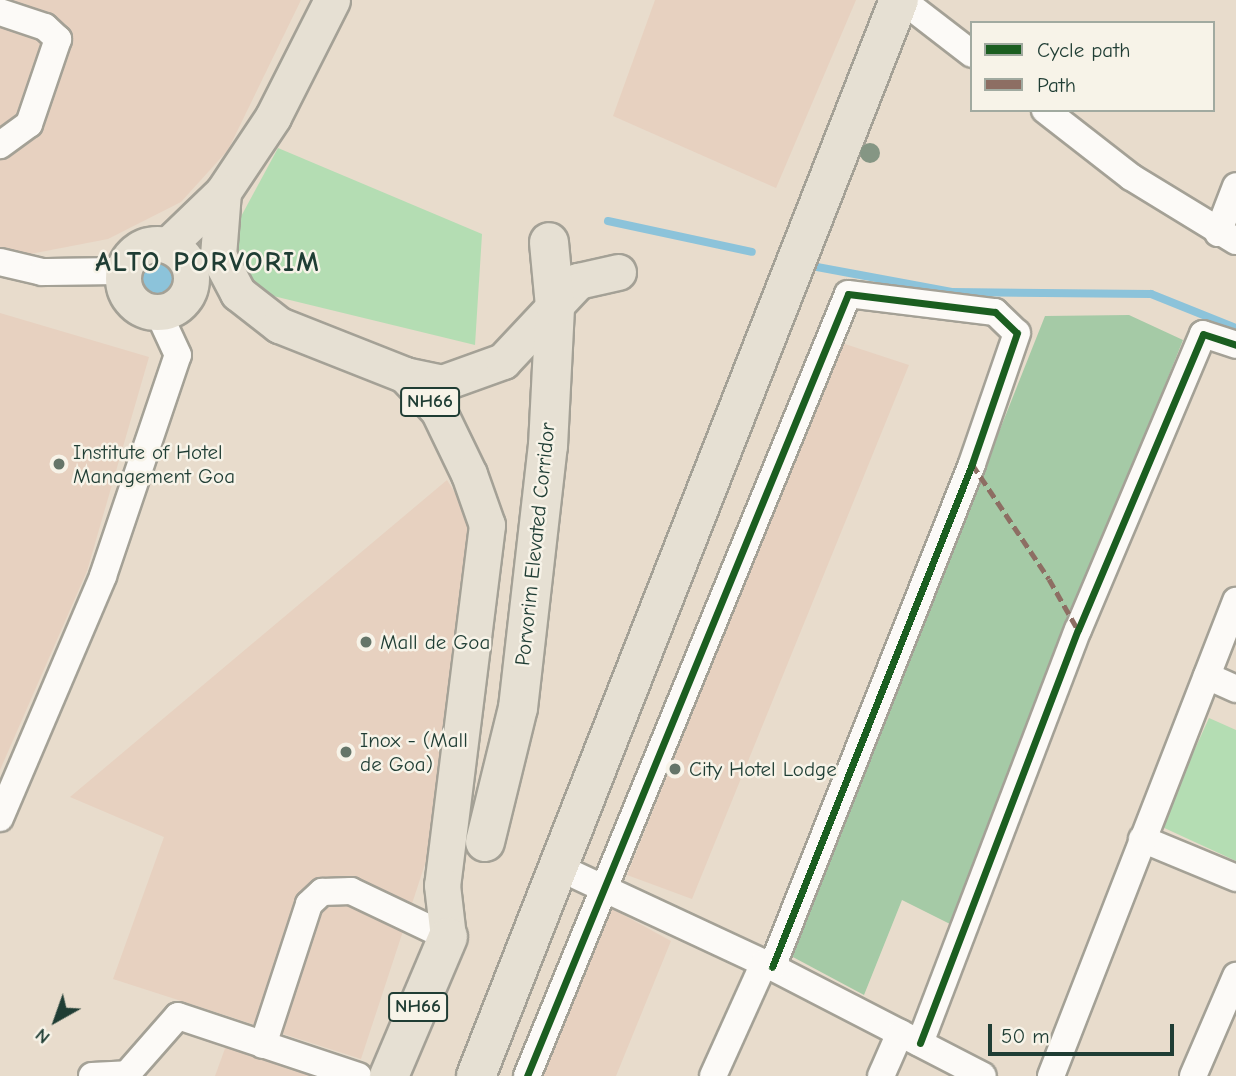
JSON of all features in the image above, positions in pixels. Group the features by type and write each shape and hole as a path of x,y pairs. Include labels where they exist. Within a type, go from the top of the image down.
{"highway":[{"path":"476,1076 561,868 901,0"},
{"name":"Porvorim Elevated Corridor","path":"485,842 518,708 548,446 555,306 548,242"},
{"name":"NH66","path":"389,1076 448,937"}],"main road":[{"name":"NH66","path":"332,0 273,117 223,192 218,255 238,293 279,325 405,375 438,410 470,474 487,525 442,885 448,937"},
{"path":"168,245 223,192"},
{"path":"145,245 168,245 178,250 191,269 189,291 176,306 158,312 131,300 123,271 135,251 145,245"},
{"path":"405,375 442,383 503,361 578,281 618,272"},
{"path":"189,291 279,325"}],"street":[{"path":"901,0 970,52"},
{"path":"0,12 46,27 58,39 29,124 0,145"},
{"path":"1048,112 1131,177 1227,237 1236,186"},
{"path":"0,262 42,272 123,271"},
{"path":"527,1076 607,889 848,294 995,312 1017,333 972,464 768,965 713,1076"},
{"path":"0,818 103,576 178,355 158,312"},
{"path":"881,1076 910,1038 1203,334 1236,345"},
{"path":"1051,1076 1236,601"},
{"path":"1207,676 1236,689"},
{"path":"1142,839 1236,878"},
{"path":"561,868 768,965 983,1076"},
{"path":"263,1045 309,904 323,892 351,891 448,937"},
{"path":"1193,1076 1236,976"},
{"path":"92,1076 127,1074 178,1016 358,1076"}],"shaded area":[{"path":"0,0 301,0 228,150 181,202 108,239 25,255 0,249"},
{"path":"655,0 856,0 776,188 613,116"},
{"name":"Institute of Hotel Management Goa","path":"0,313 149,357 87,571 0,770"},
{"path":"842,343 909,365 692,899 627,875"},
{"name":"Mall de Goa","path":"447,480 471,518 428,855 361,1059 113,979 164,837 70,797"},
{"path":"598,901 671,941 616,1076 529,1076"},
{"path":"227,1043 310,1076 215,1076"}],"green space":[{"path":"278,148 482,234 475,345 265,294 237,266 231,235"},
{"path":"1129,315 1183,340 950,924 902,900 864,995 791,956 1045,316"},
{"path":"1209,718 1236,730 1236,861 1160,826"}],"water":[{"path":"156,259 169,265 175,278 169,291 156,297 143,291 137,278 143,265"}],"waterway":[{"path":"608,221 752,252"},
{"path":"817,267 952,292 1151,294 1236,328"}],"marked path":[{"path":"972,464 1049,579 1078,630"}],"cycle path":[{"path":"527,1076 848,294 995,312 1017,333 972,464 772,967"},
{"path":"920,1043 1078,630 1203,334 1236,345"}],"place":[{"name":"Institute of Hotel Management Goa","path":"59,464"},
{"name":"Mall de Goa","path":"366,642"},
{"name":"Inox - (Mall de Goa)","path":"346,752"},
{"name":"City Hotel Lodge","path":"675,769"}],"district":[{"name":"ALTO PORVORIM","path":"208,262"}]}
